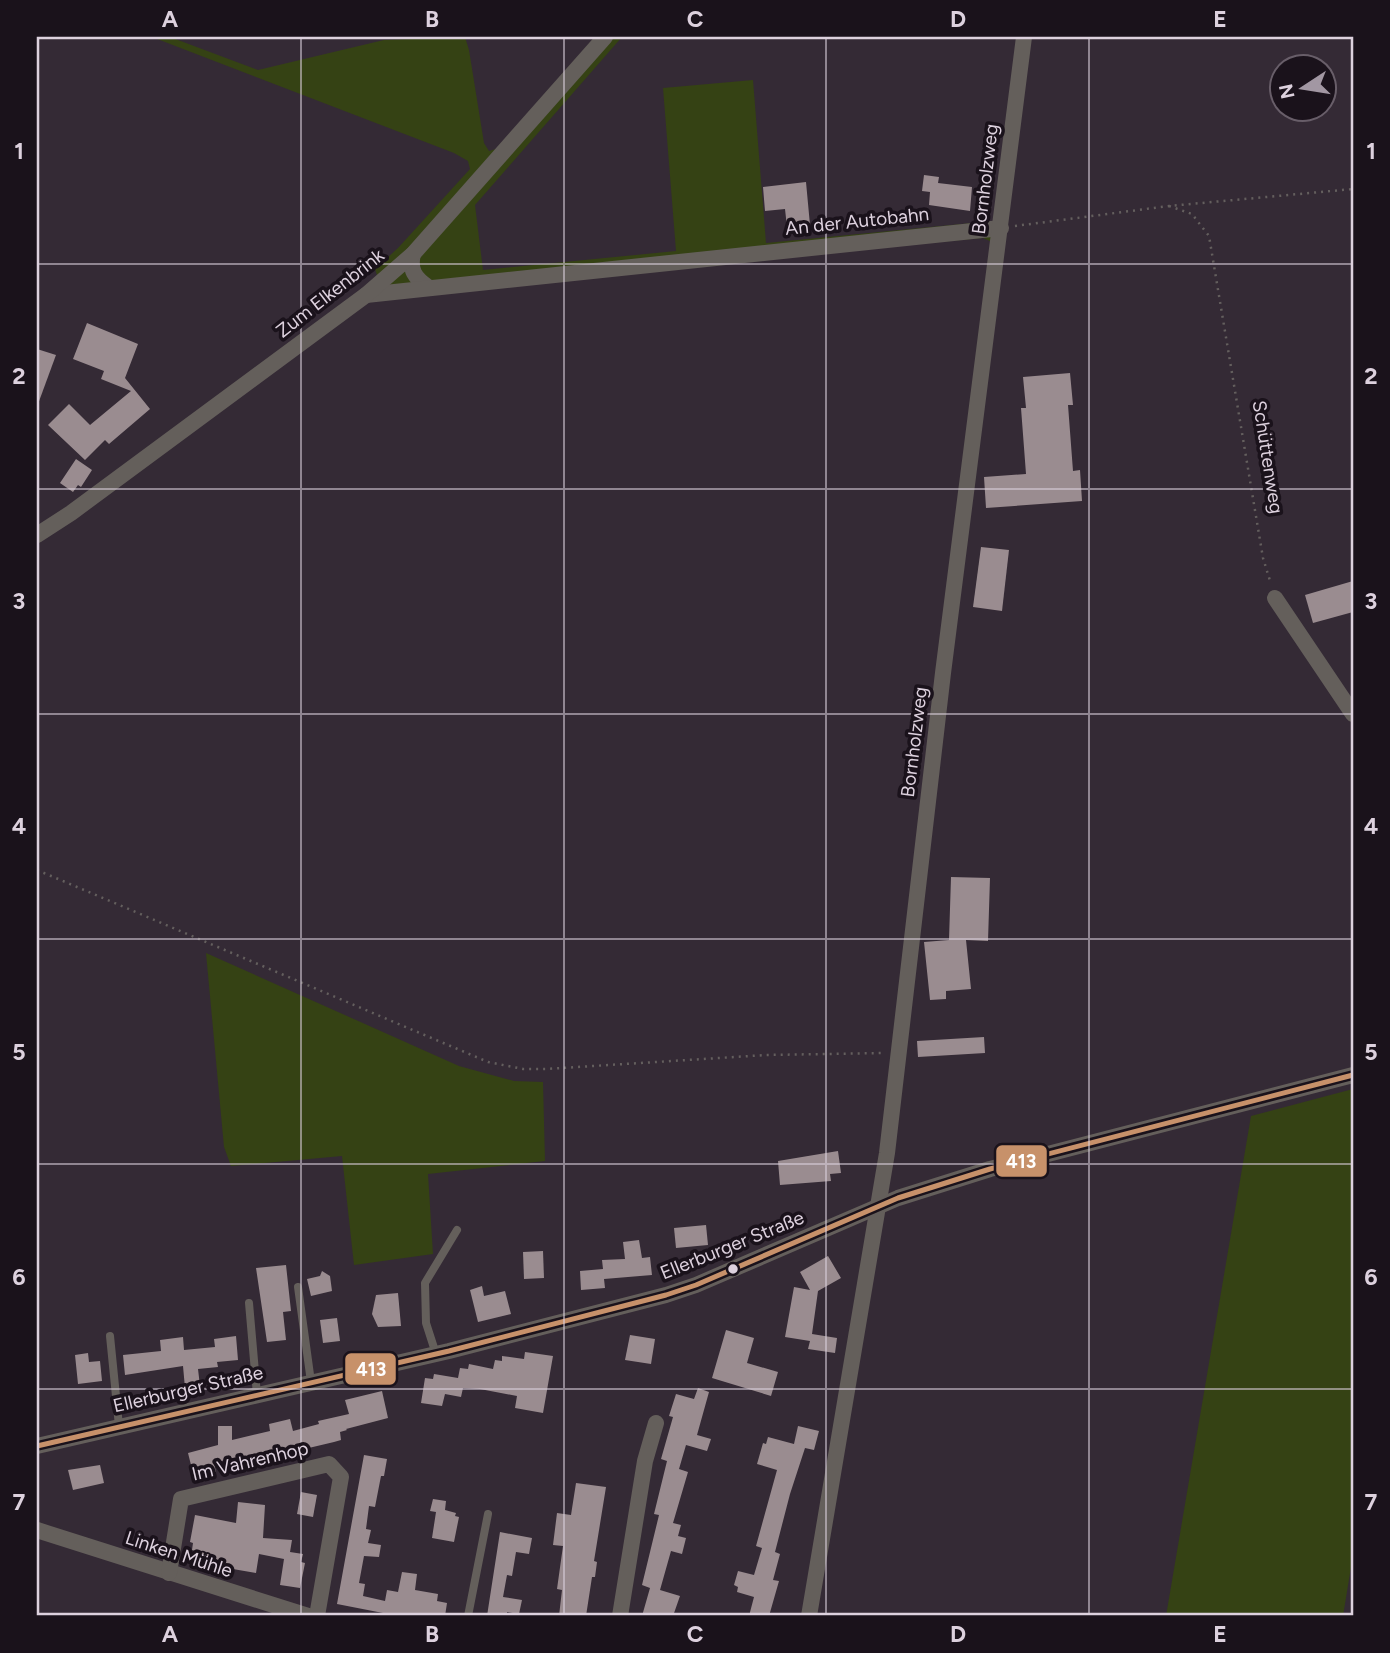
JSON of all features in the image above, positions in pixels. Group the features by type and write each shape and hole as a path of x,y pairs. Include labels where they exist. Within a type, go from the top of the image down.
{"street":[{"name":"Zum Elkenbrink","path":"37,535 71,513 366,295 413,254 605,37"},
{"name":"Bornholzweg","path":"809,1616 879,1207 943,673 1024,37"},
{"name":"An der Autobahn","path":"366,295 1001,228"},
{"path":"413,254 410,264 412,270 428,287"},
{"path":"1275,597 1353,714"},
{"name":"Ellerburger Straße","path":"37,1446 436,1354 696,1286 929,1188 990,1169 1353,1075"},
{"path":"620,1616 645,1461 656,1423"},
{"name":"Im Vahrenhop","path":"169,1573 181,1499 329,1464 341,1477 317,1616"},
{"name":"Linken Mühle","path":"37,1530 308,1616"}],"lane":[{"path":"436,1354 426,1323 425,1283 457,1230"},
{"path":"298,1287 311,1382"},
{"path":"249,1303 257,1395"},
{"path":"110,1336 119,1426"},
{"path":"468,1616 488,1514"}],"path":[{"path":"1001,228 1169,206 1353,189"},
{"name":"Schüttenweg","path":"1169,206 1192,214 1209,236 1264,558 1275,597"},
{"path":"37,870 488,1062 523,1069 545,1069 765,1055 899,1053"}],"green space":[{"path":"152,37 170,37 258,70 384,40 465,37 484,143 489,151 496,149 595,37 622,37 475,205 483,270 676,251 663,88 753,80 766,243 993,221 992,242 983,238 397,292 384,296 375,269 398,248 470,169 468,161 454,153"},
{"path":"206,953 459,1066 514,1081 543,1082 545,1161 428,1174 433,1254 354,1265 342,1156 231,1166 224,1147"},
{"path":"1353,1089 1353,1555 1343,1616 1166,1616 1251,1116"}],"building":[{"path":"924,175 939,177 938,183 972,187 970,211 929,205 930,192 922,191"},
{"path":"806,182 810,225 787,227 785,209 765,211 763,187"},
{"path":"87,323 138,344 125,378 150,409 109,444 105,440 85,460 48,425 69,404 90,425 131,391 101,379 104,371 73,359"},
{"path":"37,349 56,355 38,404 37,403"},
{"path":"1070,373 1073,405 1068,405 1073,471 1080,470 1082,501 986,508 984,477 1026,474 1021,408 1026,408 1023,377"},
{"path":"76,459 92,470 81,487 78,485 73,492 60,483"},
{"path":"981,547 1009,550 1002,611 973,607"},
{"path":"1353,581 1353,612 1313,623 1305,595"},
{"path":"951,877 990,878 988,941 966,940 971,989 946,991 946,999 930,1000 924,942 949,940"},
{"path":"984,1037 985,1053 918,1057 917,1041"},
{"path":"838,1151 841,1173 830,1174 831,1181 780,1185 778,1161"},
{"path":"706,1225 708,1245 676,1248 674,1228"},
{"path":"639,1240 642,1258 650,1257 652,1275 604,1279 605,1288 581,1290 580,1271 603,1269 602,1260 625,1259 623,1242"},
{"path":"543,1251 544,1278 524,1279 523,1252"},
{"path":"828,1256 841,1278 818,1291 812,1334 837,1338 835,1353 808,1349 810,1341 785,1337 794,1287 810,1290 800,1272"},
{"path":"286,1265 291,1311 283,1312 286,1340 267,1342 256,1268"},
{"path":"322,1271 330,1276 332,1291 311,1296 307,1279 320,1276"},
{"path":"482,1286 484,1296 505,1291 511,1314 478,1322 470,1290"},
{"path":"398,1293 401,1326 378,1327 372,1314 376,1295"},
{"path":"337,1318 340,1341 323,1343 320,1320"},
{"path":"726,1330 754,1338 747,1363 778,1372 771,1396 712,1378"},
{"path":"630,1335 655,1339 651,1364 625,1360"},
{"path":"236,1336 238,1360 217,1362 218,1367 198,1369 200,1386 185,1388 183,1366 125,1375 123,1355 161,1351 160,1340 183,1337 184,1350 215,1347 214,1339"},
{"path":"525,1352 553,1356 543,1413 515,1408 517,1396 480,1389 463,1388 461,1397 445,1394 442,1406 421,1403 425,1378 433,1379 434,1374 458,1378 460,1368 468,1369 469,1364 493,1369 495,1360 502,1361 502,1356 524,1359"},
{"path":"88,1353 89,1362 100,1361 102,1381 78,1384 75,1355"},
{"path":"698,1388 709,1392 697,1435 711,1439 707,1451 686,1445 679,1469 688,1472 673,1523 681,1525 678,1536 686,1538 682,1554 671,1551 660,1590 680,1596 673,1616 642,1616 650,1588 642,1585 659,1515 654,1514 667,1461 661,1459 673,1417 669,1416 676,1394 694,1399"},
{"path":"382,1391 388,1418 346,1429 340,1432 341,1440 275,1456 275,1452 238,1461 237,1457 214,1463 216,1472 194,1477 188,1453 218,1445 218,1426 232,1426 232,1440 270,1431 269,1424 290,1419 293,1431 319,1424 318,1421 349,1414 345,1400"},
{"path":"798,1426 819,1431 814,1450 805,1448 790,1494 775,1552 780,1554 773,1580 779,1581 769,1616 749,1616 754,1597 737,1592 738,1587 734,1585 738,1571 754,1575 762,1548 756,1546 777,1470 757,1464 763,1443 766,1444 768,1437 794,1444"},
{"path":"364,1455 387,1459 375,1507 369,1506 366,1529 371,1530 368,1543 381,1545 379,1557 364,1556 359,1583 365,1584 363,1596 385,1601 387,1590 398,1592 402,1572 417,1574 415,1590 438,1594 437,1601 447,1603 445,1616 383,1616 383,1613 337,1604"},
{"path":"100,1465 104,1483 73,1490 68,1470"},
{"path":"576,1483 606,1487 594,1561 597,1562 586,1616 559,1616 562,1590 557,1589 563,1546 553,1545 557,1513 571,1515"},
{"path":"301,1492 317,1495 313,1517 297,1514"},
{"path":"433,1499 446,1501 445,1510 456,1513 455,1516 459,1517 454,1542 432,1538 436,1512 430,1511"},
{"path":"238,1502 265,1505 263,1538 292,1540 290,1552 303,1554 301,1562 305,1563 300,1588 280,1585 284,1559 259,1554 256,1573 198,1563 199,1552 192,1550 193,1543 190,1542 195,1515 236,1523"},
{"path":"500,1532 532,1538 529,1554 516,1552 512,1576 507,1575 503,1597 522,1600 519,1614 507,1612 507,1616 487,1616"}],"transit line":[{"name":"413","path":"37,1446 449,1351 666,1295 696,1285 898,1198 990,1169 1353,1075"}]}
